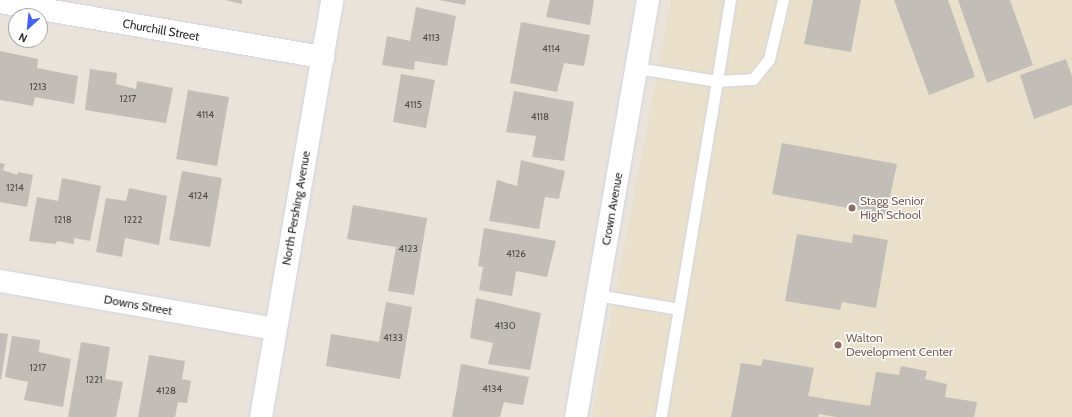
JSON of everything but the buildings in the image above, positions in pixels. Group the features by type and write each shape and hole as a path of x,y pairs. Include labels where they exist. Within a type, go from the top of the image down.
{"street":[{"name":"North Pershing Avenue","path":"262,417 275,329 332,0"},
{"name":"Crown Avenue","path":"576,417 648,0"},
{"name":"Churchill Street","path":"0,2 323,57"},
{"name":"Downs Street","path":"0,281 275,329"}],"lane":[{"path":"662,417 730,0"},
{"path":"636,68 717,81 753,79 769,59 783,0"},
{"path":"597,295 679,309"}],"shaded area":[{"name":"Stagg Senior High School","path":"671,0 1072,0 1072,417 592,417"}],"place":[{"name":"Stagg Senior High School","path":"852,208"},
{"name":"Walton Development Center","path":"838,345"}]}
